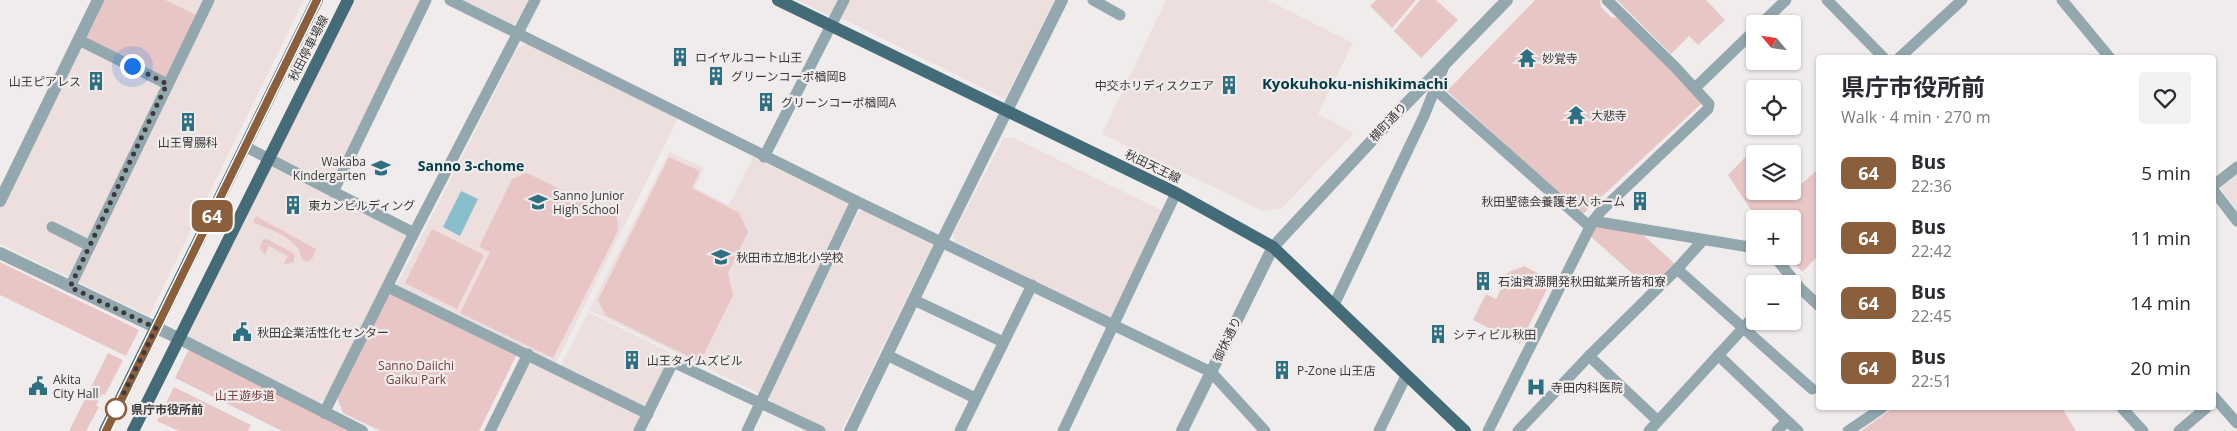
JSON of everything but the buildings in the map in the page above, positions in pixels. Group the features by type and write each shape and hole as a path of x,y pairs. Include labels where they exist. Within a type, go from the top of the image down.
{"main road":[{"name":"秋田停車場線","path":"106,431 317,0"},
{"name":"秋田停車場線","path":"133,431 348,0"},
{"name":"秋田天王線","path":"778,0 830,27 1007,110 1176,193 1273,247 1465,431"}],"street":[{"path":"0,201 98,0"},
{"path":"70,287 209,0"},
{"path":"333,192 426,0"},
{"path":"450,0 856,202 942,241 1113,326 1211,372 1265,431"},
{"path":"324,413 414,233 535,0"},
{"path":"764,157 844,0"},
{"path":"850,431 1062,0"},
{"path":"1093,0 1120,15"},
{"name":"横町通り","path":"1273,247 1431,86 1444,66 1507,0"},
{"path":"1488,431 1591,224 1600,211 1708,109 1709,104 1695,88 1607,0"},
{"path":"1771,15 1786,0"},
{"path":"1827,0 1881,55"},
{"path":"1902,55 1962,0"},
{"path":"2062,0 2108,55"},
{"path":"1695,88 1746,39"},
{"path":"79,40 167,84"},
{"path":"1334,305 1431,86 1591,224 1746,247"},
{"path":"246,147 414,233"},
{"path":"2216,183 2237,167"},
{"path":"1063,431 1176,193"},
{"path":"2216,194 2237,222"},
{"path":"747,431 856,202"},
{"path":"52,227 90,246"},
{"path":"1518,431 1589,356 1677,269 1703,240"},
{"name":"御休通り","path":"1182,431 1273,247"},
{"path":"0,253 178,338 362,431"},
{"path":"1677,269 1812,389"},
{"path":"960,431 1032,285"},
{"path":"388,287 648,414"},
{"path":"1801,291 1816,303"},
{"path":"914,300 1004,342"},
{"path":"1649,431 1746,324"},
{"path":"490,431 528,354"},
{"path":"887,355 975,398"},
{"path":"1718,355 1798,431"},
{"path":"1589,356 1658,421"},
{"path":"640,431 673,362 820,431"},
{"path":"1379,431 1406,376"},
{"path":"2216,401 2237,423"},
{"path":"1848,431 1879,410"},
{"path":"2124,410 2143,431"},
{"path":"2179,431 2204,410"},
{"path":"1778,431 1787,421"}],"shaded area":[{"path":"93,0 304,0 149,316 0,244 0,187"},
{"path":"353,0 422,0 334,180 327,183 276,158"},
{"path":"462,0 529,0 518,22 512,25"},
{"path":"797,0 841,0 832,17"},
{"path":"849,0 1055,0 1005,99 841,18"},
{"path":"1166,0 1268,0 1353,43 1318,114 1354,133 1282,208 1263,211 1102,134"},
{"name":"Sanno Junior High School","path":"529,44 678,118 556,363 396,286 518,47"},
{"path":"1012,137 1165,212 1114,316 1106,317 955,241 953,234 1003,139"},
{"name":"秋田市立旭北小学校","path":"669,152 704,168 695,188 729,205 753,157 851,204 762,395 589,310"},
{"path":"271,167 408,236 327,398 317,402 185,336"},
{"path":"2237,170 2237,211 2218,185"},
{"path":"865,209 930,241 932,246 841,431 827,431 772,403 768,394 858,213"},
{"path":"588,312 669,352 672,357 635,431 496,431 528,365 535,361 558,371"}],"green space":[{"path":"105,0 165,0 196,15 165,78 86,39"},
{"path":"1376,0 1416,0 1392,28 1370,6"},
{"path":"1420,0 1436,0 1458,20 1421,58 1394,31"},
{"path":"1535,0 1600,0 1601,7 1611,17 1618,18 1701,100 1701,104 1582,215 1447,91"},
{"path":"1617,0 1706,0 1725,20 1698,45 1689,36 1671,54"},
{"path":"1746,156 1746,200 1801,200 1801,184 1816,171 1816,258 1802,272 1796,265 1801,265 1801,210 1751,210 1728,175"},
{"path":"669,157 700,171 692,188 739,213 748,232 728,273 733,295 700,362 605,315 598,300"},
{"path":"527,173 617,217 618,231 553,358 460,313 490,252 479,247 512,179"},
{"path":"256,216 316,249 312,259 307,262 303,260 297,248 287,238 253,222"},
{"path":"1596,223 1639,231 1676,265 1651,290 1589,235"},
{"path":"432,229 484,255 457,309 405,283"},
{"path":"267,239 293,253 295,256 293,263 284,264 288,256 269,246 265,254 260,249 260,245 263,240"},
{"path":"0,262 139,330 126,356 0,295"},
{"path":"1524,266 1549,279 1549,285 1520,344 1473,320 1486,294 1496,299 1505,281 1502,278 1509,272"},
{"name":"Sanno Daiichi Gaiku Park","path":"388,292 516,356 479,431 380,431 343,413 337,397"},
{"name":"山王遊歩道","path":"189,349 355,431 282,431 175,378"},
{"path":"108,353 123,360 105,395 102,394 96,405 99,407 86,431 69,431"},
{"path":"174,387 251,425 248,431 179,431 157,421"},
{"path":"1890,410 2063,410 2076,431 1861,431"}],"water":[{"path":"461,191 478,199 460,236 443,227"}],"bus line":[{"name":"64","path":"106,431 317,0"}],"place":[{"name":"ロイヤルコート山王","path":"680,57"},
{"name":"妙覚寺","path":"1527,58"},
{"name":"グリーンコーポ楢岡B","path":"716,76"},
{"name":"山王ピアレス","path":"96,81"},
{"name":"中交ホリディスクエア","path":"1229,85"},
{"name":"グリーンコーポ楢岡A","path":"766,102"},
{"name":"大悲寺","path":"1576,115"},
{"name":"山王胃腸科","path":"188,122"},
{"name":"Wakaba Kindergarten","path":"381,168"},
{"name":"秋田聖徳会養護老人ホーム","path":"1640,201"},
{"name":"Sanno Junior High School","path":"538,202"},
{"name":"東カンビルディング","path":"293,205"},
{"name":"秋田市立旭北小学校","path":"721,257"},
{"name":"石油資源開発秋田鉱業所皆和寮","path":"1483,281"},
{"name":"秋田企業活性化センター","path":"242,332"},
{"name":"シティビル秋田","path":"1438,334"},
{"name":"山王タイムズビル","path":"632,360"},
{"name":"P-Zone 山王店","path":"1282,370"},
{"name":"Akita City Hall","path":"38,386"},
{"name":"寺田内科医院","path":"1536,387"},
{"name":"県庁市役所前","path":"116,409"}],"district":[{"name":"Kyokuhoku-nishikimachi","path":"1355,83"},
{"name":"Sanno 3-chome","path":"471,165"}],"route":[{"path":"116,409 156,328 70,287 167,84 132,66"}]}
